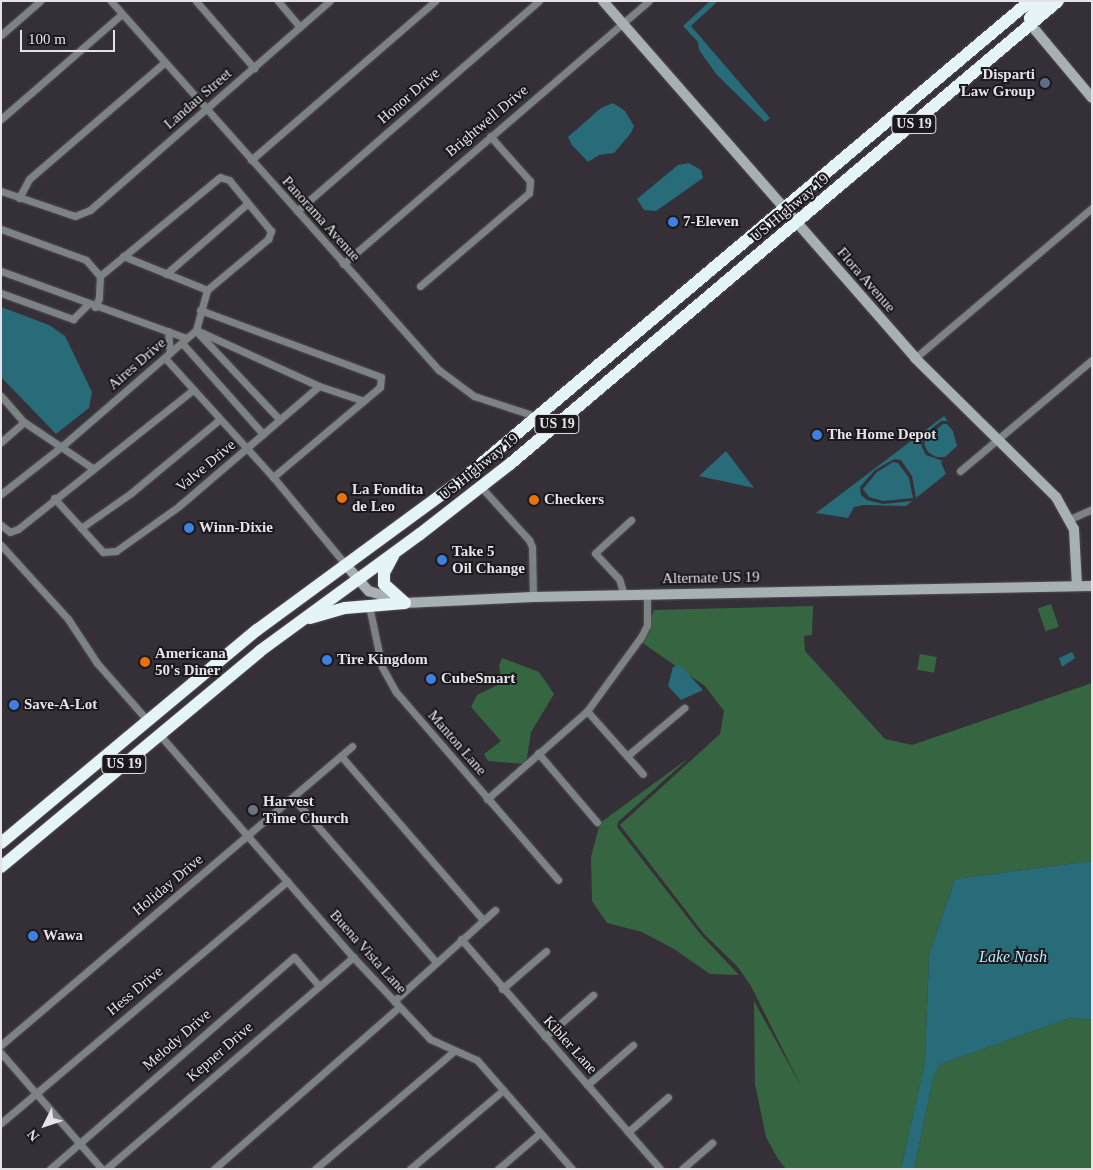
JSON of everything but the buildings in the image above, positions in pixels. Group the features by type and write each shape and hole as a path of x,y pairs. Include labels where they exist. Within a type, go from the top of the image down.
{"highway":[{"name":"US Highway 19","path":"1,842 147,720 220,664 257,630 442,496 785,210 1030,1"},
{"path":"1031,25 1030,18 1043,1"},
{"name":"US Highway 19","path":"1,867 159,734 298,622 482,487 923,117 1058,1"},
{"path":"985,64 993,48 1011,31 1017,12"},
{"path":"923,117 924,108 938,91 946,73"},
{"path":"568,415 565,410 567,402 597,376 607,359"},
{"path":"462,502 486,476 537,433 541,422 538,417"},
{"path":"397,550 384,578 389,592 405,603"},
{"path":"298,622 345,608 405,603"},
{"path":"159,734 167,715 220,664"}],"street":[{"path":"1,34 40,1"},
{"name":"Panorama Avenue","path":"111,1 343,264 448,378 474,396 538,417"},
{"path":"196,1 254,68"},
{"path":"278,1 300,27"},
{"name":"Landau Street","path":"19,198 60,213 82,215 207,110 330,1"},
{"path":"251,160 435,1"},
{"name":"Honor Drive","path":"297,211 539,1"},
{"name":"Flora Avenue","path":"603,1 915,358 1056,498 1070,519 1074,529 1077,586"},
{"name":"Brightwell Drive","path":"343,264 649,1"},
{"path":"1,119 122,14"},
{"path":"1031,25 1092,98"},
{"path":"1,191 19,198 29,179 165,62"},
{"path":"420,286 529,193 530,181 490,136"},
{"path":"100,276 215,178 229,180 270,227 268,239 207,290 196,330"},
{"path":"166,274 248,203"},
{"path":"915,358 1092,208"},
{"path":"1,229 86,260 100,276 99,298 73,319 1,293"},
{"path":"124,256 207,290"},
{"path":"1,271 92,305 168,330 184,341 264,434"},
{"path":"200,310 378,374 382,380 380,387 273,477"},
{"path":"168,330 168,356 193,390 273,477 346,565"},
{"path":"196,330 318,386 364,401"},
{"path":"196,330 279,419"},
{"name":"Aires Drive","path":"1,494 61,447 196,330"},
{"path":"960,470 1092,360"},
{"name":"Valve Drive","path":"81,528 103,552 116,551 140,535 247,449 318,386"},
{"path":"1,525 10,532 18,529 54,498 94,469 193,390"},
{"path":"1,396 24,422 94,469"},
{"path":"54,498 81,528 131,493 219,420"},
{"path":"1,442 24,422"},
{"path":"482,487 529,540 532,547 533,597"},
{"path":"1070,519 1092,509"},
{"path":"624,595 619,579 595,553 631,520"},
{"path":"1,545 68,619 97,663 147,720"},
{"name":"Alternate US 19","path":"346,565 357,579 374,595 405,603 533,597 1092,586"},
{"path":"487,799 587,710 641,637 646,625 647,595"},
{"name":"Manton Lane","path":"368,606 382,667 389,683 558,880"},
{"path":"627,756 684,708"},
{"path":"587,710 643,774"},
{"name":"Buena Vista Lane","path":"159,734 353,957 430,1039 453,1052 477,1060 572,1169"},
{"name":"Holiday Drive","path":"1,1045 352,746"},
{"path":"538,753 597,822"},
{"path":"341,756 483,920"},
{"path":"293,798 436,962"},
{"name":"Hess Drive","path":"1,1123 288,881"},
{"path":"394,1001 495,910"},
{"name":"Kibler Lane","path":"461,939 502,989 660,1169"},
{"path":"502,989 546,951"},
{"name":"Melody Drive","path":"50,1169 294,957 319,986"},
{"name":"Kepner Drive","path":"104,1169 353,957"},
{"path":"545,1037 593,996"},
{"path":"214,1169 400,1007"},
{"path":"587,1085 633,1045"},
{"path":"315,1169 453,1052"},
{"path":"1,1053 104,1169"},
{"path":"410,1169 503,1090"},
{"path":"628,1132 668,1097"},
{"path":"498,1169 540,1133"},
{"path":"682,1169 712,1143"}],"green space":[{"path":"1051,604 1059,627 1046,631 1038,609"},
{"path":"813,606 812,635 804,636 805,651 885,739 912,745 1092,683 1092,861 955,879 929,955 925,1062 901,1169 786,1169 766,1137 755,1084 754,1001 801,1086 751,986 737,966 704,934 620,825 720,734 724,711 705,686 641,642 654,610"},
{"path":"920,654 937,657 934,673 917,670"},
{"path":"502,658 539,672 554,694 531,732 526,764 488,761 484,754 501,741 471,707 477,695 502,683 499,666"},
{"path":"690,757 618,822 617,827 702,936 739,975 710,974 674,949 642,932 607,923 592,901 591,857 600,823"},
{"path":"1070,1018 1092,1020 1092,1169 914,1169 934,1074 941,1064"}],"water":[{"path":"710,1 718,1 691,26 770,118 765,122 717,75 699,50 698,42 683,26"},
{"path":"613,103 625,111 634,126 631,133 614,153 599,155 588,162 572,145 568,137 601,108"},
{"path":"689,163 701,170 703,178 656,211 644,210 637,199 678,165"},
{"path":"1,307 49,325 65,336 92,392 89,408 56,434 1,377"},
{"path":"944,416 948,421 941,421 925,434 921,445 926,455 943,461 941,463 946,474 916,498 912,476 901,460 894,459 875,470 860,487 861,495 867,500 883,504 912,501 906,506 863,505 854,507 848,518 816,513"},
{"path":"943,424 947,424 953,431 957,446 945,457 936,457 928,452 924,444 927,437"},
{"path":"726,451 754,488 699,476"},
{"path":"893,462 898,463 909,478 913,498 883,501 869,497 863,489 877,472"},
{"path":"1072,652 1075,658 1062,667 1059,658"},
{"path":"680,665 703,690 681,700 668,686 673,667"},
{"name":"Lake Nash","path":"1092,861 1092,1020 1070,1018 941,1064 934,1074 914,1169 901,1169 925,1062 929,955 955,879"}],"place":[{"name":"Disparti Law Group","path":"1045,83"},
{"name":"7-Eleven","path":"673,222"},
{"name":"The Home Depot","path":"817,435"},
{"name":"La Fondita de Leo","path":"342,498"},
{"name":"Checkers","path":"534,500"},
{"name":"Winn-Dixie","path":"189,528"},
{"name":"Take 5 Oil Change","path":"442,560"},
{"name":"Tire Kingdom","path":"327,660"},
{"name":"Americana 50's Diner","path":"145,662"},
{"name":"CubeSmart","path":"431,679"},
{"name":"Save-A-Lot","path":"14,705"},
{"name":"Harvest Time Church","path":"253,810"},
{"name":"Wawa","path":"33,936"}]}
